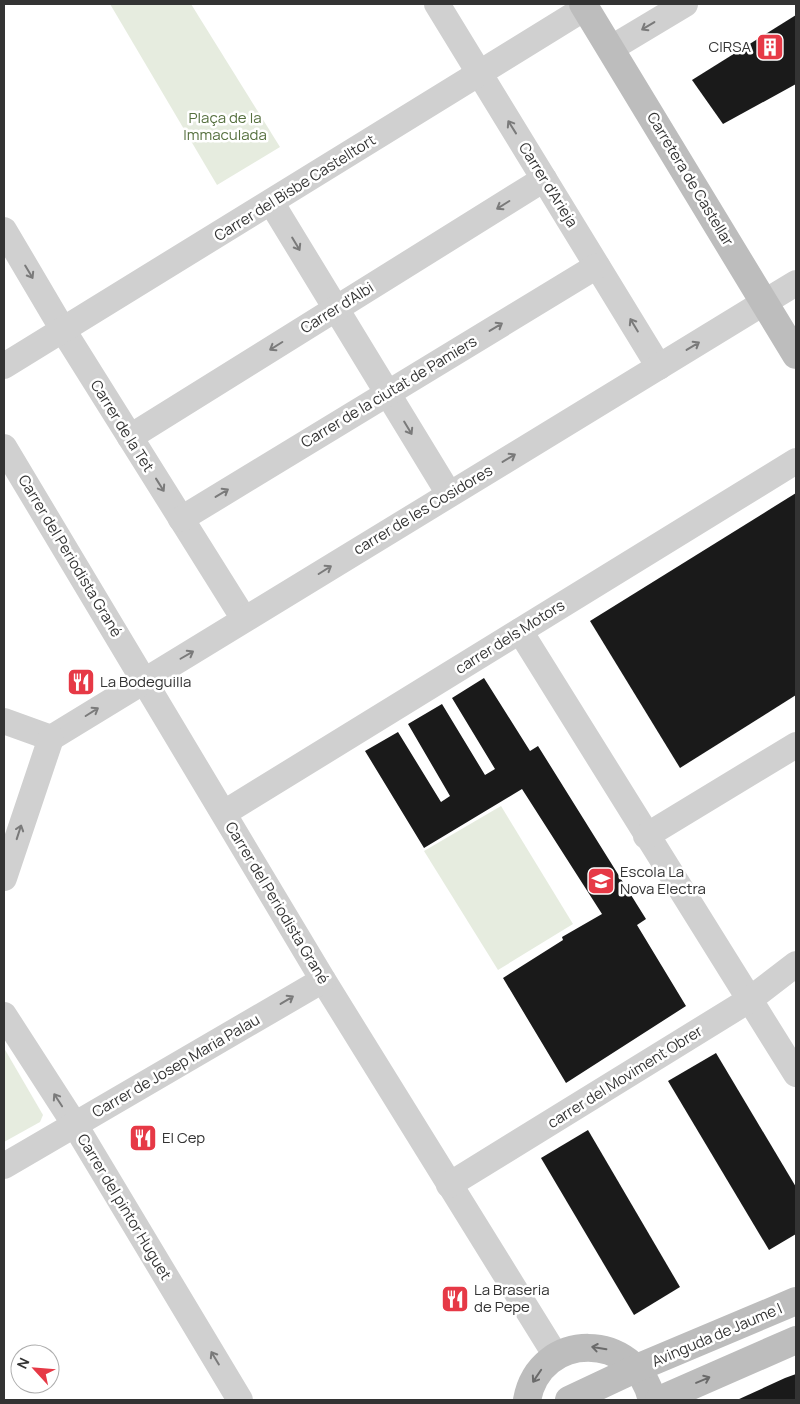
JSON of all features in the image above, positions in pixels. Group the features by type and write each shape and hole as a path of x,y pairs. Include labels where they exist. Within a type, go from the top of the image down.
{"street":[{"name":"Carrer d'Arieja","path":"437,4 659,367"},
{"path":"610,49 685,4"},
{"name":"Carrer del Bisbe Castelltort","path":"4,366 480,74 584,6"},
{"name":"Carretera de Castellar","path":"584,6 796,355"},
{"name":"Carrer d'Albi","path":"130,437 544,179"},
{"path":"271,202 449,494"},
{"name":"Carrer de la Tet","path":"4,230 63,330 244,620"},
{"name":"Carrer de la ciutat de Pamiers","path":"180,519 597,266"},
{"name":"carrer de les Cosidores","path":"51,738 796,283"},
{"name":"Carrer del Periodista Grané","path":"4,447 145,679 323,980 556,1356"},
{"name":"carrer dels Motors","path":"224,813 796,462"},
{"path":"520,631 796,1074"},
{"path":"4,721 51,738 4,878"},
{"path":"646,836 796,745"},
{"name":"carrer del Moviment Obrer","path":"449,1185 749,1000 796,964"},
{"name":"Carrer de Josep Maria Palau","path":"4,1166 323,980"},
{"name":"Carrer del pintor Huguet","path":"4,1015 75,1125 240,1400"},
{"name":"Avinguda de Jaume I","path":"569,1400 637,1368 796,1301"},
{"path":"659,1400 796,1340"},
{"name":"Avinguda de Jaume I","path":"527,1400 535,1377 544,1366 556,1356 572,1349 590,1347 608,1349 624,1357 637,1368 649,1390 652,1400"}],"green space":[{"name":"Plaça de la Immaculada","path":"110,4 191,4 280,147 217,185"},
{"path":"501,806 573,924 498,970 424,851"},
{"path":"4,1048 43,1115 40,1122 4,1142"}],"building":[{"name":"CIRSA","path":"796,15 796,84 723,124 692,80"},
{"path":"796,493 796,695 680,768 590,621"},
{"name":"Escola La Nova Electra","path":"484,678 530,751 538,746 646,919 637,925 686,1006 566,1083 503,978 563,940 562,937 602,914 522,789 424,848 365,751 398,732 441,802 450,796 408,724 442,704 485,775 495,769 452,698"},
{"path":"716,1053 796,1187 796,1234 769,1250 668,1081"},
{"path":"588,1130 680,1287 634,1315 541,1158"},
{"path":"796,1374 796,1400 737,1400 785,1378"}],"place":[{"name":"CIRSA","path":"770,47"},
{"name":"La Bodeguilla","path":"81,682"},
{"name":"Escola La Nova Electra","path":"601,881"},
{"name":"El Cep","path":"143,1138"},
{"name":"La Braseria de Pepe","path":"455,1299"}]}
